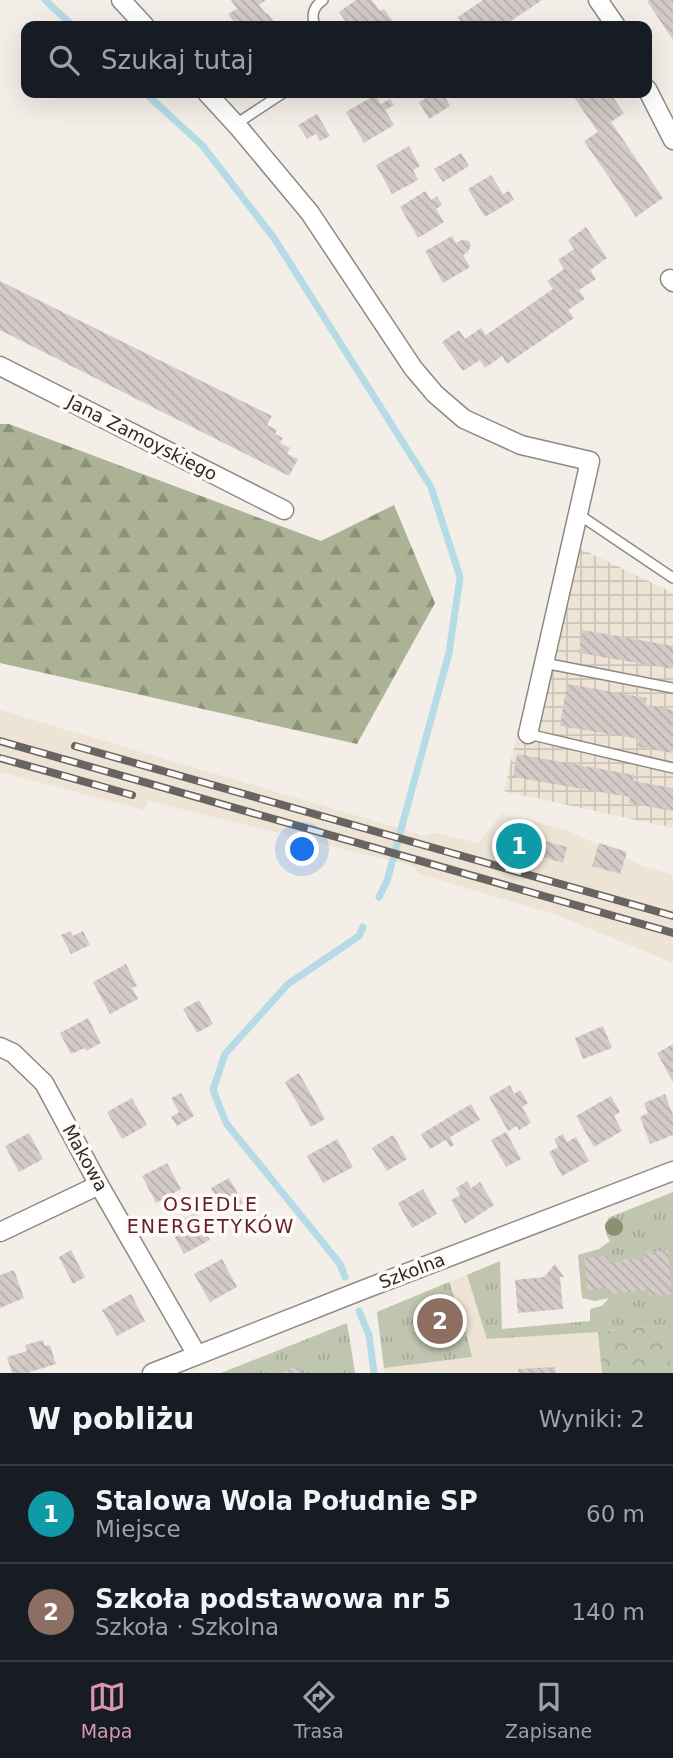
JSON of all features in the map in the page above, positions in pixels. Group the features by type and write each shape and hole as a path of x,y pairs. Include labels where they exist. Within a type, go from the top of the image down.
{"street":[{"path":"121,0 140,21"},
{"path":"598,0 613,21"},
{"path":"212,98 310,214 413,368 435,394 464,419 521,445 590,461 528,734"},
{"path":"652,98 673,140"},
{"name":"Jana Zamoyskiego","path":"0,366 284,510"},
{"name":"Makowa","path":"0,1047 13,1053 44,1083 197,1355"},
{"name":"Szkolna","path":"152,1373 673,1171"},
{"path":"0,1232 99,1185"}],"lane":[{"path":"314,21 314,9 323,0"},
{"path":"236,124 275,98"},
{"path":"578,514 673,578"},
{"path":"544,663 673,688"},
{"path":"528,734 673,768"}],"shaded area":[{"path":"563,540 673,593 673,828 504,791"},
{"path":"0,710 425,836 434,833 479,843 501,814 567,830 643,866 673,875 673,963 557,915 419,874 413,866 149,801 144,810 0,772"},
{"path":"500,1261 502,1329 673,1312 673,1373 385,1373 377,1312"}],"green space":[{"path":"0,424 9,424 321,541 394,505 435,603 357,744 0,663"},
{"path":"673,1192 673,1373 670,1373 666,1325 487,1339 467,1275 500,1261 502,1329 590,1321 590,1309 602,1306 609,1298 595,1301 582,1298 578,1255 599,1249 610,1241 606,1234 608,1218"},
{"path":"449,1282 460,1314 432,1319 434,1342 460,1337 457,1323 463,1321 472,1357 384,1368 377,1312"},
{"path":"347,1323 355,1373 221,1373"},
{"path":"666,1325 671,1373 602,1373 598,1332"}],"building":[{"path":"231,0 266,0 259,5 273,21 233,21 228,14 237,9"},
{"path":"356,0 372,0 380,11 384,9 392,21 345,21 339,12"},
{"path":"483,0 542,0 510,21 461,21 458,17"},
{"path":"673,0 673,40 647,1"},
{"path":"370,98 377,98 381,104 390,99 394,105 385,110 394,125 364,143 346,112"},
{"path":"446,98 450,106 429,119 419,102"},
{"path":"574,98 614,98 624,113 611,122 663,198 636,217 584,141 598,132"},
{"path":"317,114 330,136 320,141 316,134 307,139 298,125"},
{"path":"409,146 420,166 413,170 418,180 392,194 376,165"},
{"path":"461,153 469,166 443,182 434,169"},
{"path":"491,175 503,194 509,191 514,200 485,217 468,189"},
{"path":"425,191 431,200 437,196 442,205 436,209 444,222 418,238 400,207"},
{"path":"586,227 607,258 590,270 596,279 579,290 585,299 568,310 574,318 507,364 502,356 485,368 480,360 463,371 442,342 459,330 465,339 481,328 486,335 553,289 547,281 564,269 558,260 574,249 568,240"},
{"path":"452,236 456,243 469,241 471,245 468,252 463,255 470,267 443,283 425,251"},
{"path":"0,281 272,416 267,425 277,430 275,434 283,438 280,443 290,448 287,454 298,459 289,476 0,330"},
{"path":"583,630 673,646 673,669 579,653"},
{"path":"567,684 647,698 645,705 673,710 673,753 638,747 639,739 560,726"},
{"path":"517,754 634,775 633,781 673,788 673,811 629,803 630,797 513,777"},
{"path":"508,831 567,847 563,863 533,854 531,862 501,854"},
{"path":"599,843 627,852 620,874 592,866"},
{"path":"70,931 73,936 83,931 90,945 71,954 61,935"},
{"path":"126,964 137,986 132,988 138,999 110,1014 93,982"},
{"path":"199,1000 213,1024 197,1033 183,1009"},
{"path":"88,1018 101,1043 86,1051 85,1048 71,1054 60,1033"},
{"path":"603,1026 612,1048 583,1059 575,1038"},
{"path":"673,1044 673,1082 657,1053"},
{"path":"299,1073 325,1119 311,1127 285,1082"},
{"path":"510,1085 514,1094 520,1090 528,1103 522,1107 531,1123 519,1130 517,1126 508,1131 489,1097"},
{"path":"181,1093 194,1116 177,1126 171,1117 179,1112 171,1098"},
{"path":"665,1094 673,1115 673,1135 650,1144 640,1117 648,1113 644,1103"},
{"path":"611,1096 620,1112 614,1116 622,1131 594,1147 576,1116"},
{"path":"132,1098 147,1125 122,1139 107,1112"},
{"path":"471,1104 480,1120 450,1137 454,1145 450,1147 446,1140 430,1149 421,1134"},
{"path":"506,1132 521,1159 506,1167 491,1140"},
{"path":"29,1133 43,1159 19,1172 5,1146"},
{"path":"563,1134 567,1142 576,1137 589,1161 562,1176 549,1152 558,1147 554,1139"},
{"path":"393,1135 407,1159 387,1171 372,1148"},
{"path":"337,1139 353,1167 323,1183 307,1156"},
{"path":"167,1163 181,1189 156,1203 142,1176"},
{"path":"229,1178 243,1203 229,1211 221,1196 217,1198 211,1188"},
{"path":"467,1181 471,1188 480,1182 494,1205 465,1224 451,1200 460,1195 456,1188"},
{"path":"423,1189 437,1214 412,1228 398,1203"},
{"path":"195,1213 210,1240 184,1254 169,1227"},
{"path":"71,1250 85,1277 73,1284 59,1257"},
{"path":"668,1250 672,1294 649,1296 648,1290 609,1294 608,1288 587,1290 584,1258 607,1256 608,1263 622,1262 623,1259 645,1259 644,1252"},
{"path":"222,1259 237,1287 210,1302 194,1274"},
{"path":"555,1264 564,1277 560,1277 563,1309 518,1313 515,1280 544,1277"},
{"path":"14,1270 24,1298 0,1308 0,1275"},
{"path":"131,1294 145,1321 117,1336 102,1310"},
{"path":"43,1340 45,1346 50,1345 56,1364 27,1373 12,1373 7,1357 27,1351 25,1345"},
{"path":"298,1365 302,1373 281,1373"},
{"path":"555,1367 556,1373 518,1373 518,1369"}],"waterway":[{"path":"45,0 68,21"},
{"path":"150,98 202,145 274,238 431,487 460,577 449,653 387,881 379,897"},
{"path":"345,1277 340,1264 226,1123 213,1090 225,1054 288,984 359,936 363,927"},
{"path":"359,1311 369,1335 374,1373"}],"railway":[{"path":"0,741 673,933"},
{"path":"75,746 673,916"},
{"path":"0,758 132,795"}],"place":[{"name":"Stalowa Wola Południe SP","path":"519,846"},
{"name":"Szkoła podstawowa nr 5","path":"440,1321"}],"district":[{"name":"OSIEDLE ENERGETYKÓW","path":"211,1215"}]}
